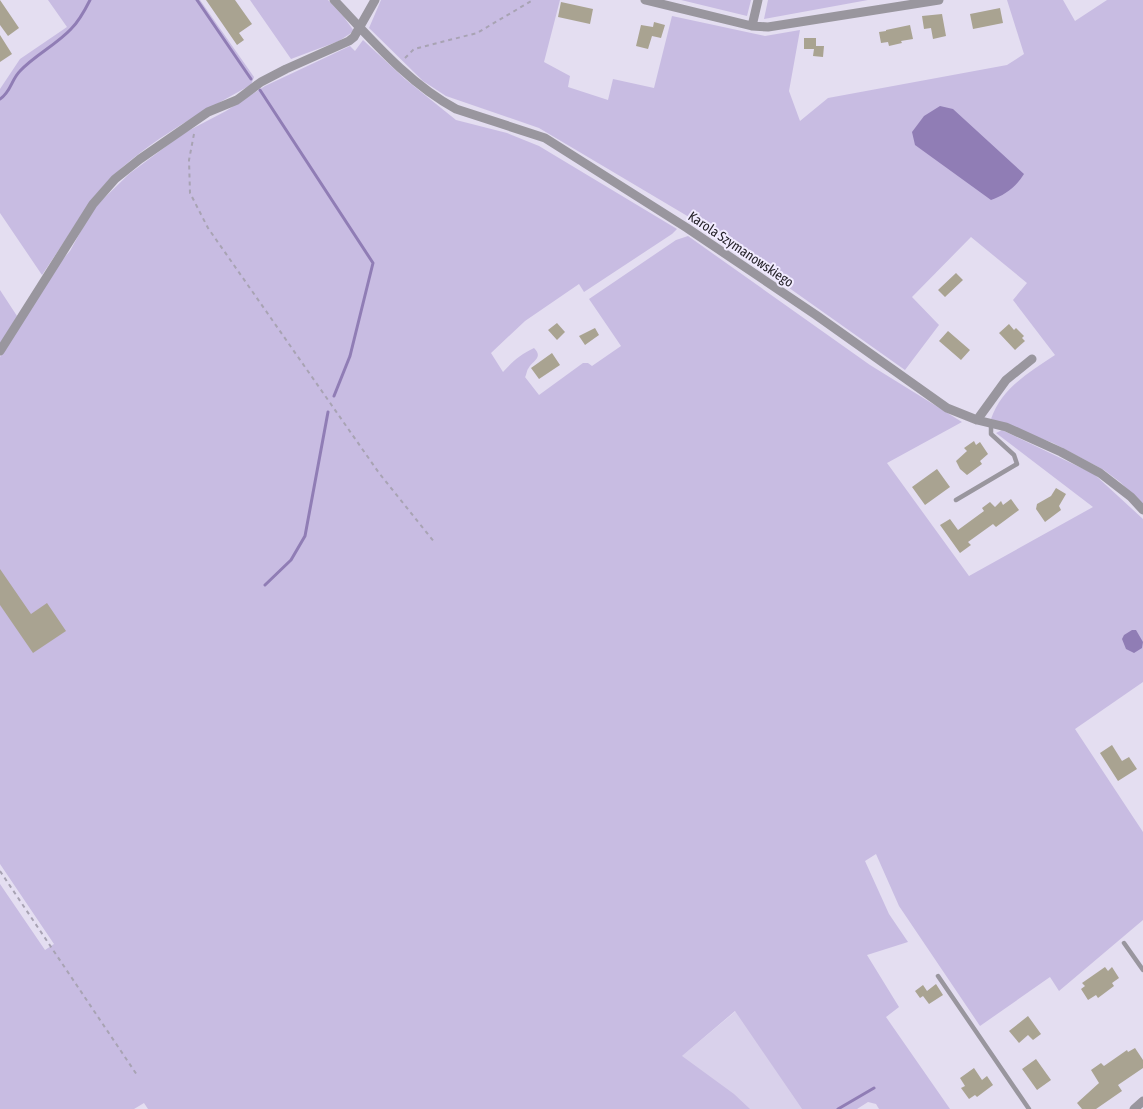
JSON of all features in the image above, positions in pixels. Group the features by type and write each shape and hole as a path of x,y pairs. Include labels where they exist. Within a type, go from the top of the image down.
{"street":[{"name":"Karola Szymanowskiego","path":"334,0 396,65 430,92 456,109 545,138 570,152 808,310 947,408 1015,432 1060,452 1100,473 1131,497 1143,510"},
{"path":"0,351 93,204 128,168 208,112 237,100 261,82 286,69 354,38 375,0"},
{"path":"645,0 752,26 779,26 939,0"},
{"path":"752,26 758,0"},
{"path":"977,420 1006,380 1032,359"},
{"path":"1134,1109 1143,1101"}],"lane":[{"path":"956,500 1017,464 1014,455 991,434 991,424"},
{"path":"1124,943 1143,970"},
{"path":"938,976 1029,1109"}],"path":[{"path":"396,65 414,50 477,33 533,0"},
{"path":"198,119 189,160 190,193 208,228 379,473 435,543"},
{"path":"0,871 137,1075"}],"shaded area":[{"path":"48,0 200,0 254,77 251,85 170,132 131,160 113,176 92,198 42,275 0,213 0,89 20,59 67,27"},
{"path":"250,0 328,0 354,31 339,41 291,59"},
{"path":"381,0 560,0 544,62 570,76 568,87 608,100 613,79 654,88 672,16 765,36 800,30 789,91 800,121 828,98 1007,65 1024,54 1007,0 1063,0 1075,21 1107,0 1143,0 1143,505 1120,482 1104,470 1053,443 991,419 1009,389 1055,355 1013,300 1027,283 971,237 912,297 939,325 905,370 689,217 539,128 446,96 423,81 369,28"},
{"path":"681,0 751,0 747,16"},
{"path":"768,0 868,0 764,19"},
{"path":"363,40 405,79 456,120 507,133 539,146 677,229 584,292 579,284 525,321 491,353 503,372 517,358 534,348 537,351 538,357 530,366 525,377 539,395 583,363 588,363 592,366 621,346 589,299 676,240 688,236 870,365 962,422 887,463 969,576 1093,507 996,433 1002,430 1094,474 1143,519 1143,682 1075,729 1143,832 1143,920 1059,991 1050,977 980,1026 899,906 876,854 865,861 889,914 908,942 867,955 899,1007 886,1017 950,1109 879,1109 876,1104 868,1102 857,1109 802,1109 735,1011 682,1056 734,1094 750,1109 148,1109 144,1103 134,1109 0,1109 0,884 45,950 54,944 0,864 0,357 56,267 70,251 93,209 129,174 184,133 226,111 265,86 350,46 355,51"},
{"path":"940,106 953,109 1024,174 1014,187 991,200 915,145 912,132 924,116"},
{"path":"0,290 17,316 0,344"},
{"path":"1132,630 1136,630 1143,642 1142,648 1134,653 1126,649 1122,639 1124,635"},
{"path":"736,1011 802,1109 618,1109"}],"building":[{"path":"0,0 19,28 8,36 0,25"},
{"path":"206,0 235,0 252,24 239,33 244,40 237,45"},
{"path":"561,2 593,9 590,24 558,17"},
{"path":"1000,8 1003,23 973,29 970,14"},
{"path":"942,14 946,36 933,39 931,28 924,29 922,16"},
{"path":"654,22 665,25 661,38 652,36 648,49 636,46 641,25 653,27"},
{"path":"910,25 913,39 889,46 888,42 881,43 879,32"},
{"path":"0,35 12,54 0,62"},
{"path":"804,38 816,38 816,46 824,46 823,57 813,56 814,49 804,49"},
{"path":"956,273 963,280 945,297 938,290"},
{"path":"557,323 565,332 557,340 548,330"},
{"path":"1009,324 1014,330 1016,328 1024,336 1022,338 1025,341 1015,350 999,333"},
{"path":"595,328 599,335 585,345 579,336"},
{"path":"948,331 970,350 961,360 939,341"},
{"path":"552,353 560,365 539,379 531,368"},
{"path":"974,441 976,445 980,442 988,454 980,461 982,464 967,475 960,469 956,461 967,451 964,448"},
{"path":"937,469 950,487 925,505 912,487"},
{"path":"1056,488 1066,494 1059,506 1061,510 1045,522 1036,509 1037,504 1051,496"},
{"path":"1011,499 1019,510 996,527 993,524 968,542 971,545 960,553 940,525 950,519 958,530 984,511 982,508 990,502 995,507 1001,501 1003,505"},
{"path":"0,569 31,614 47,603 66,631 33,653 0,605"},
{"path":"1112,745 1122,761 1129,757 1137,769 1118,781 1100,753"},
{"path":"1105,967 1108,971 1112,967 1119,978 1112,983 1114,986 1098,998 1096,995 1088,1000 1081,989 1085,986 1082,983"},
{"path":"936,984 943,995 929,1004 923,996 920,998 915,991 923,985 927,991"},
{"path":"1028,1016 1041,1034 1033,1040 1028,1035 1019,1043 1009,1031"},
{"path":"1135,1048 1143,1060 1143,1068 1118,1085 1122,1091 1096,1109 1082,1109 1077,1103 1099,1083 1091,1070 1101,1063 1104,1066 1127,1050 1128,1052"},
{"path":"1036,1059 1051,1080 1037,1090 1022,1069"},
{"path":"974,1068 982,1080 987,1076 993,1085 977,1097 975,1095 969,1099 961,1088 965,1086 960,1078"}],"waterway":[{"path":"0,99 4,96 20,71 74,26 90,0"},
{"path":"197,0 251,79"},
{"path":"260,90 373,263 350,356 334,396"},
{"path":"265,585 291,560 305,536 328,412"},
{"path":"838,1109 874,1088"}]}
